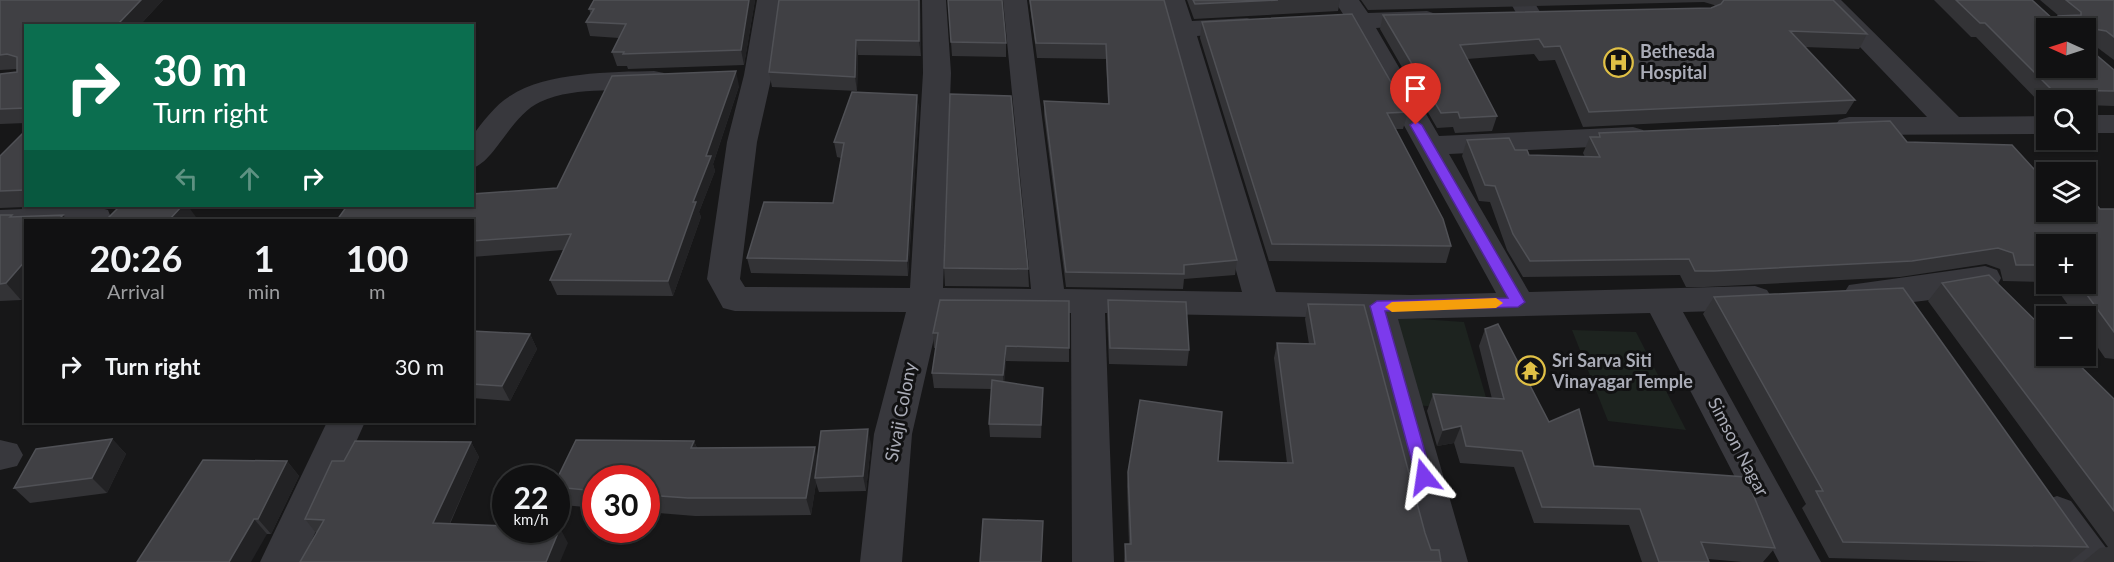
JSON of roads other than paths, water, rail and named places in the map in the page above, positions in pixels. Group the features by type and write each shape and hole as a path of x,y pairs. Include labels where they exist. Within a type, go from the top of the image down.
{"street":[{"path":"769,0 746,75 742,142 723,279 735,299 927,299 1377,306 1786,297"},
{"name":"Sivaji Colony","path":"881,562 893,434 927,299 937,73 934,0"},
{"path":"1015,0 1049,301"},
{"path":"1173,0 1262,303"},
{"path":"1827,0 1952,126"},
{"path":"1183,29 1282,24 1353,10 1450,18"},
{"path":"1353,10 1518,302"},
{"path":"474,155 519,102 559,89 618,80 676,78"},
{"path":"2096,124 2114,124"},
{"path":"1827,127 2036,125"},
{"path":"1428,146 1663,135"},
{"path":"0,220 91,215 97,219"},
{"path":"1832,294 1910,305 1986,278"},
{"name":"Simson Nagar","path":"1660,300 1800,562"},
{"path":"1088,301 1093,562"},
{"path":"1377,306 1447,562"},
{"path":"280,562 345,423"},
{"path":"2037,484 2092,562"}],"place":[{"name":"Bethesda Hospital","path":"1619,62"},
{"name":"Sri Sarva Siti Vinayagar Temple","path":"1531,371"}]}
